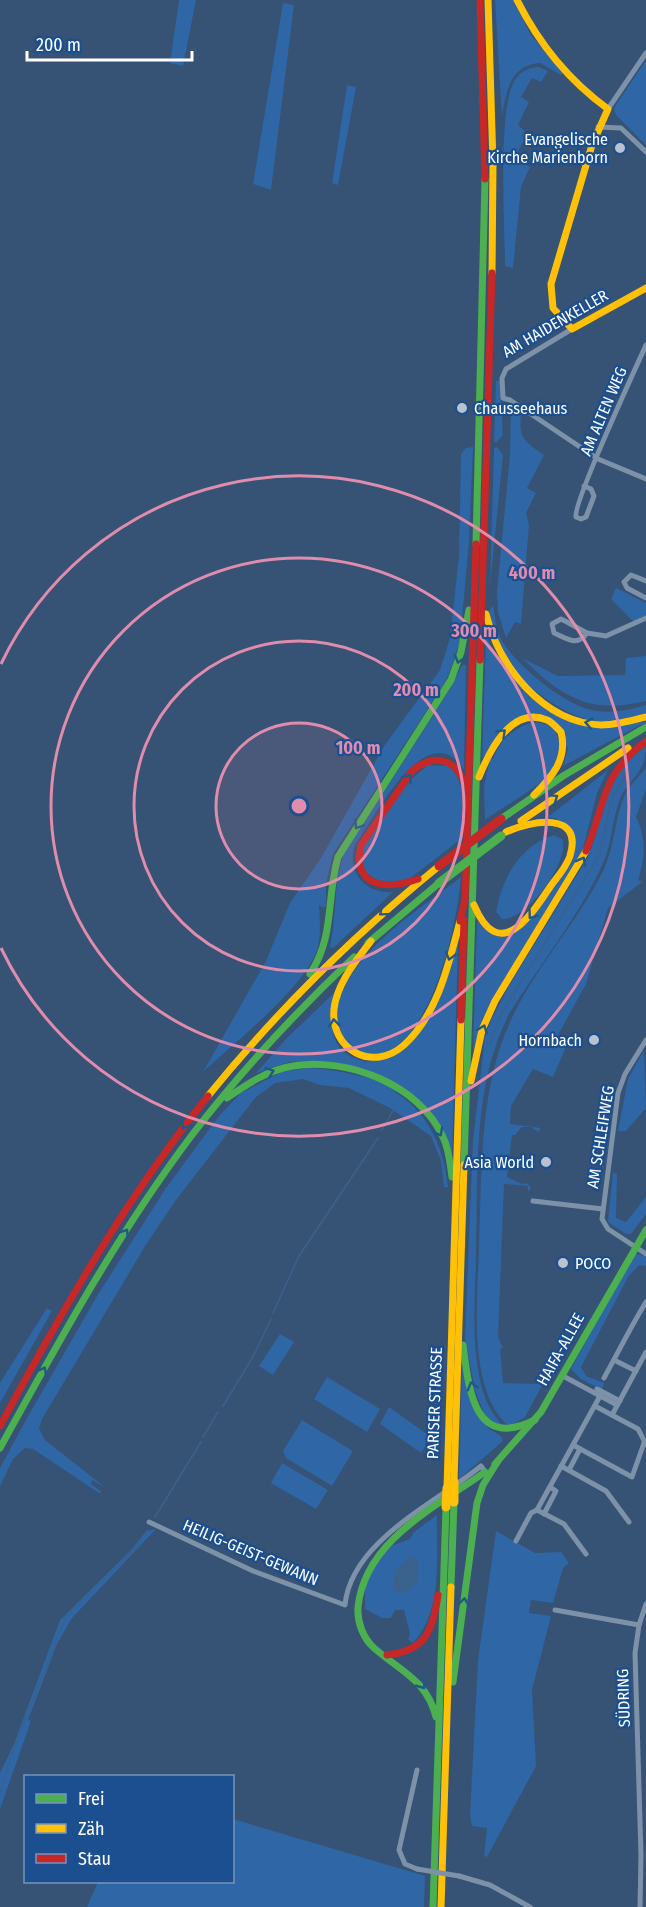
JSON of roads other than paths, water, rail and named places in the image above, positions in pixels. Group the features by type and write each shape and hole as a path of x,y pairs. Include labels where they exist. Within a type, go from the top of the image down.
{"main road":[{"path":"371,941 340,989 334,1008 333,1022 340,1042 348,1051 360,1057 377,1058 394,1053 403,1046 422,1023 444,977 468,898 476,785 486,217 480,0"},
{"path":"466,1106 468,798 492,296 493,164 488,0"},
{"path":"517,0 542,44 606,112 598,127 550,290 553,308 573,329"},
{"name":"AM HAIDENKELLER","path":"573,329 646,288"},
{"path":"479,583 492,643 509,669 531,691 561,713 592,724 624,723 646,717"},
{"path":"2,1421 81,1281 143,1184 194,1113 313,971 325,948 330,926 331,881 341,852 451,680 461,652 479,583"},
{"path":"476,785 490,750 500,735 520,721 541,718 552,722 561,732 564,749 559,768 534,795"},
{"path":"275,1017 345,947 428,874 534,795 646,727"},
{"path":"0,1448 121,1238 172,1162 266,1045 371,941 439,883 589,773 646,740"},
{"path":"466,1106 477,1047 489,1014 583,860 590,846 599,802 608,778 626,755 646,740"},
{"path":"428,874 404,885 374,884 359,868 358,856 361,845 412,771 429,758 439,758 456,765 463,775 468,798"},
{"path":"468,898 486,926 502,933 516,930 532,916 571,855 570,836 567,830 556,823 526,822 503,834"},
{"name":"PARISER STRASSE","path":"451,1485 455,1201 468,898"},
{"path":"206,1118 245,1084 275,1070 309,1064 358,1070 393,1086 431,1118 446,1145 455,1201"},
{"name":"PARISER STRASSE","path":"441,1907 450,1505 460,1301 466,1106"},
{"name":"HAIFA-ALLEE","path":"438,1748 436,1714 430,1696 413,1674 369,1644 360,1627 357,1603 367,1570 389,1542 485,1472 535,1420 564,1376 646,1230"},
{"path":"460,1301 465,1360 484,1419 493,1429 508,1433 518,1431 535,1420"},
{"path":"447,1717 477,1503 483,1485 498,1461"},
{"name":"PARISER STRASSE","path":"434,1907 444,1554 450,1505"},
{"path":"387,1656 411,1652 426,1637 435,1614 444,1554"}],"street":[{"path":"606,112 646,53"},
{"path":"598,127 621,128 646,152"},
{"name":"AM HAIDENKELLER","path":"573,329 506,369 502,378 504,398 510,399 598,459"},
{"name":"AM ALTEN WEG","path":"584,486 591,489 594,496 586,517 581,519 576,517 574,511 584,486 598,459 609,426 646,345"},
{"path":"598,459 646,479"},
{"path":"646,580 631,575 624,582 627,588 646,598"},
{"path":"587,633 580,641 573,642 554,633 552,624 561,620 587,633 606,636 646,618"},
{"name":"AM SCHLEIFWEG","path":"646,1040 625,1074 618,1093 602,1219 606,1227 646,1254"},
{"name":"AM SCHLEIFWEG","path":"533,1201 603,1209"},
{"path":"604,1378 626,1333 646,1303"},
{"path":"612,1415 646,1352"},
{"path":"614,1360 636,1371"},
{"path":"564,1376 619,1403"},
{"path":"516,1541 531,1513 537,1510 595,1406 598,1392"},
{"path":"573,1445 632,1477 645,1443 638,1429 595,1406"},
{"path":"569,1470 580,1449"},
{"name":"HEILIG-GEIST-GEWANN","path":"149,1522 253,1571 345,1605 354,1574 380,1541 481,1466 485,1472"},
{"path":"561,1466 606,1491 629,1522"},
{"path":"544,1514 556,1491 550,1487"},
{"path":"537,1510 564,1524 586,1554"},
{"name":"SÜDRING","path":"640,1907 643,1771 635,1653 639,1624 646,1604"},
{"path":"555,1610 639,1624"},
{"path":"417,1770 399,1850 405,1864 417,1869 459,1876 490,1885 530,1907"}],"waterway":[{"path":"490,1044 501,1014 600,854 611,800 628,772"},
{"path":"382,1130 394,1109"},
{"path":"273,1313 299,1256 378,1138"},
{"path":"223,1406 254,1355 271,1319"},
{"path":"203,1437 218,1412"},
{"path":"155,1517 201,1442"},
{"path":"0,1792 11,1756 66,1616 136,1548 147,1531"}],"place":[{"name":"Evangelische Kirche Marienborn","path":"620,148"},
{"name":"Chausseehaus","path":"462,408"},
{"name":"Hornbach","path":"594,1040"},
{"name":"Asia World","path":"546,1162"},
{"name":"POCO","path":"563,1263"}]}
